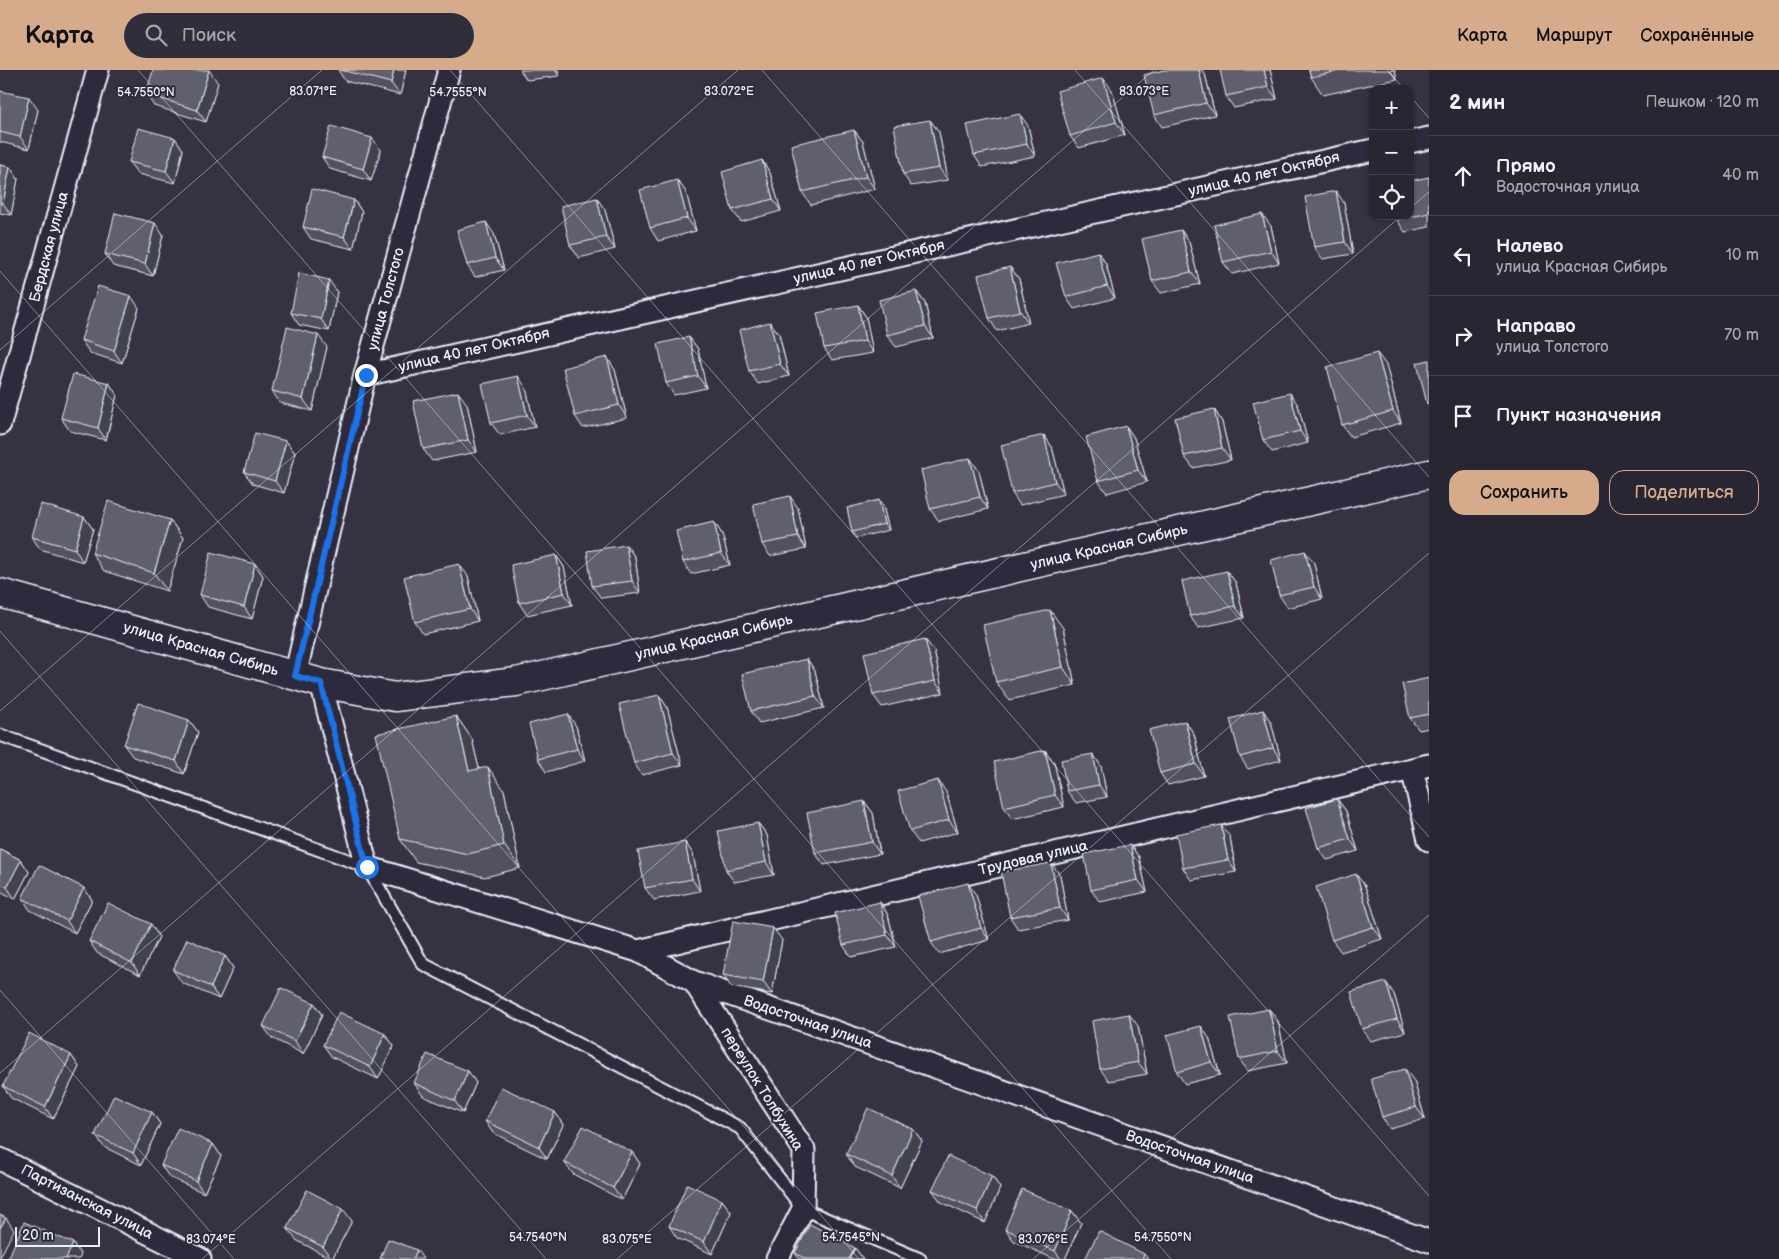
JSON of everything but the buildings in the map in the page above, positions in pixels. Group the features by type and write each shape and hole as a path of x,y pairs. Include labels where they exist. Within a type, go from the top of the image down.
{"main road":[{"name":"улица Красная Сибирь","path":"0,593 321,683 395,697 516,682 1429,474"}],"street":[{"name":"Бердская улица","path":"0,424 98,70"},
{"name":"улица Толстого","path":"295,676 366,375 449,70"},
{"path":"1414,141 1429,138"},
{"name":"улица 40 лет Октября","path":"366,375 1369,151"},
{"path":"321,683 367,867"},
{"path":"1421,767 1429,840"},
{"name":"Трудовая улица","path":"638,951 1421,767"},
{"name":"Водосточная улица","path":"367,867 638,951 694,982 1429,1241"},
{"name":"переулок Толбухина","path":"694,982 804,1150 803,1208 777,1259"},
{"name":"Партизанская улица","path":"0,1159 200,1259"}],"lane":[{"path":"0,735 367,867 423,964 740,1128 803,1208 920,1259"}],"route":[{"path":"366,375 295,676 321,683 367,867"}]}
